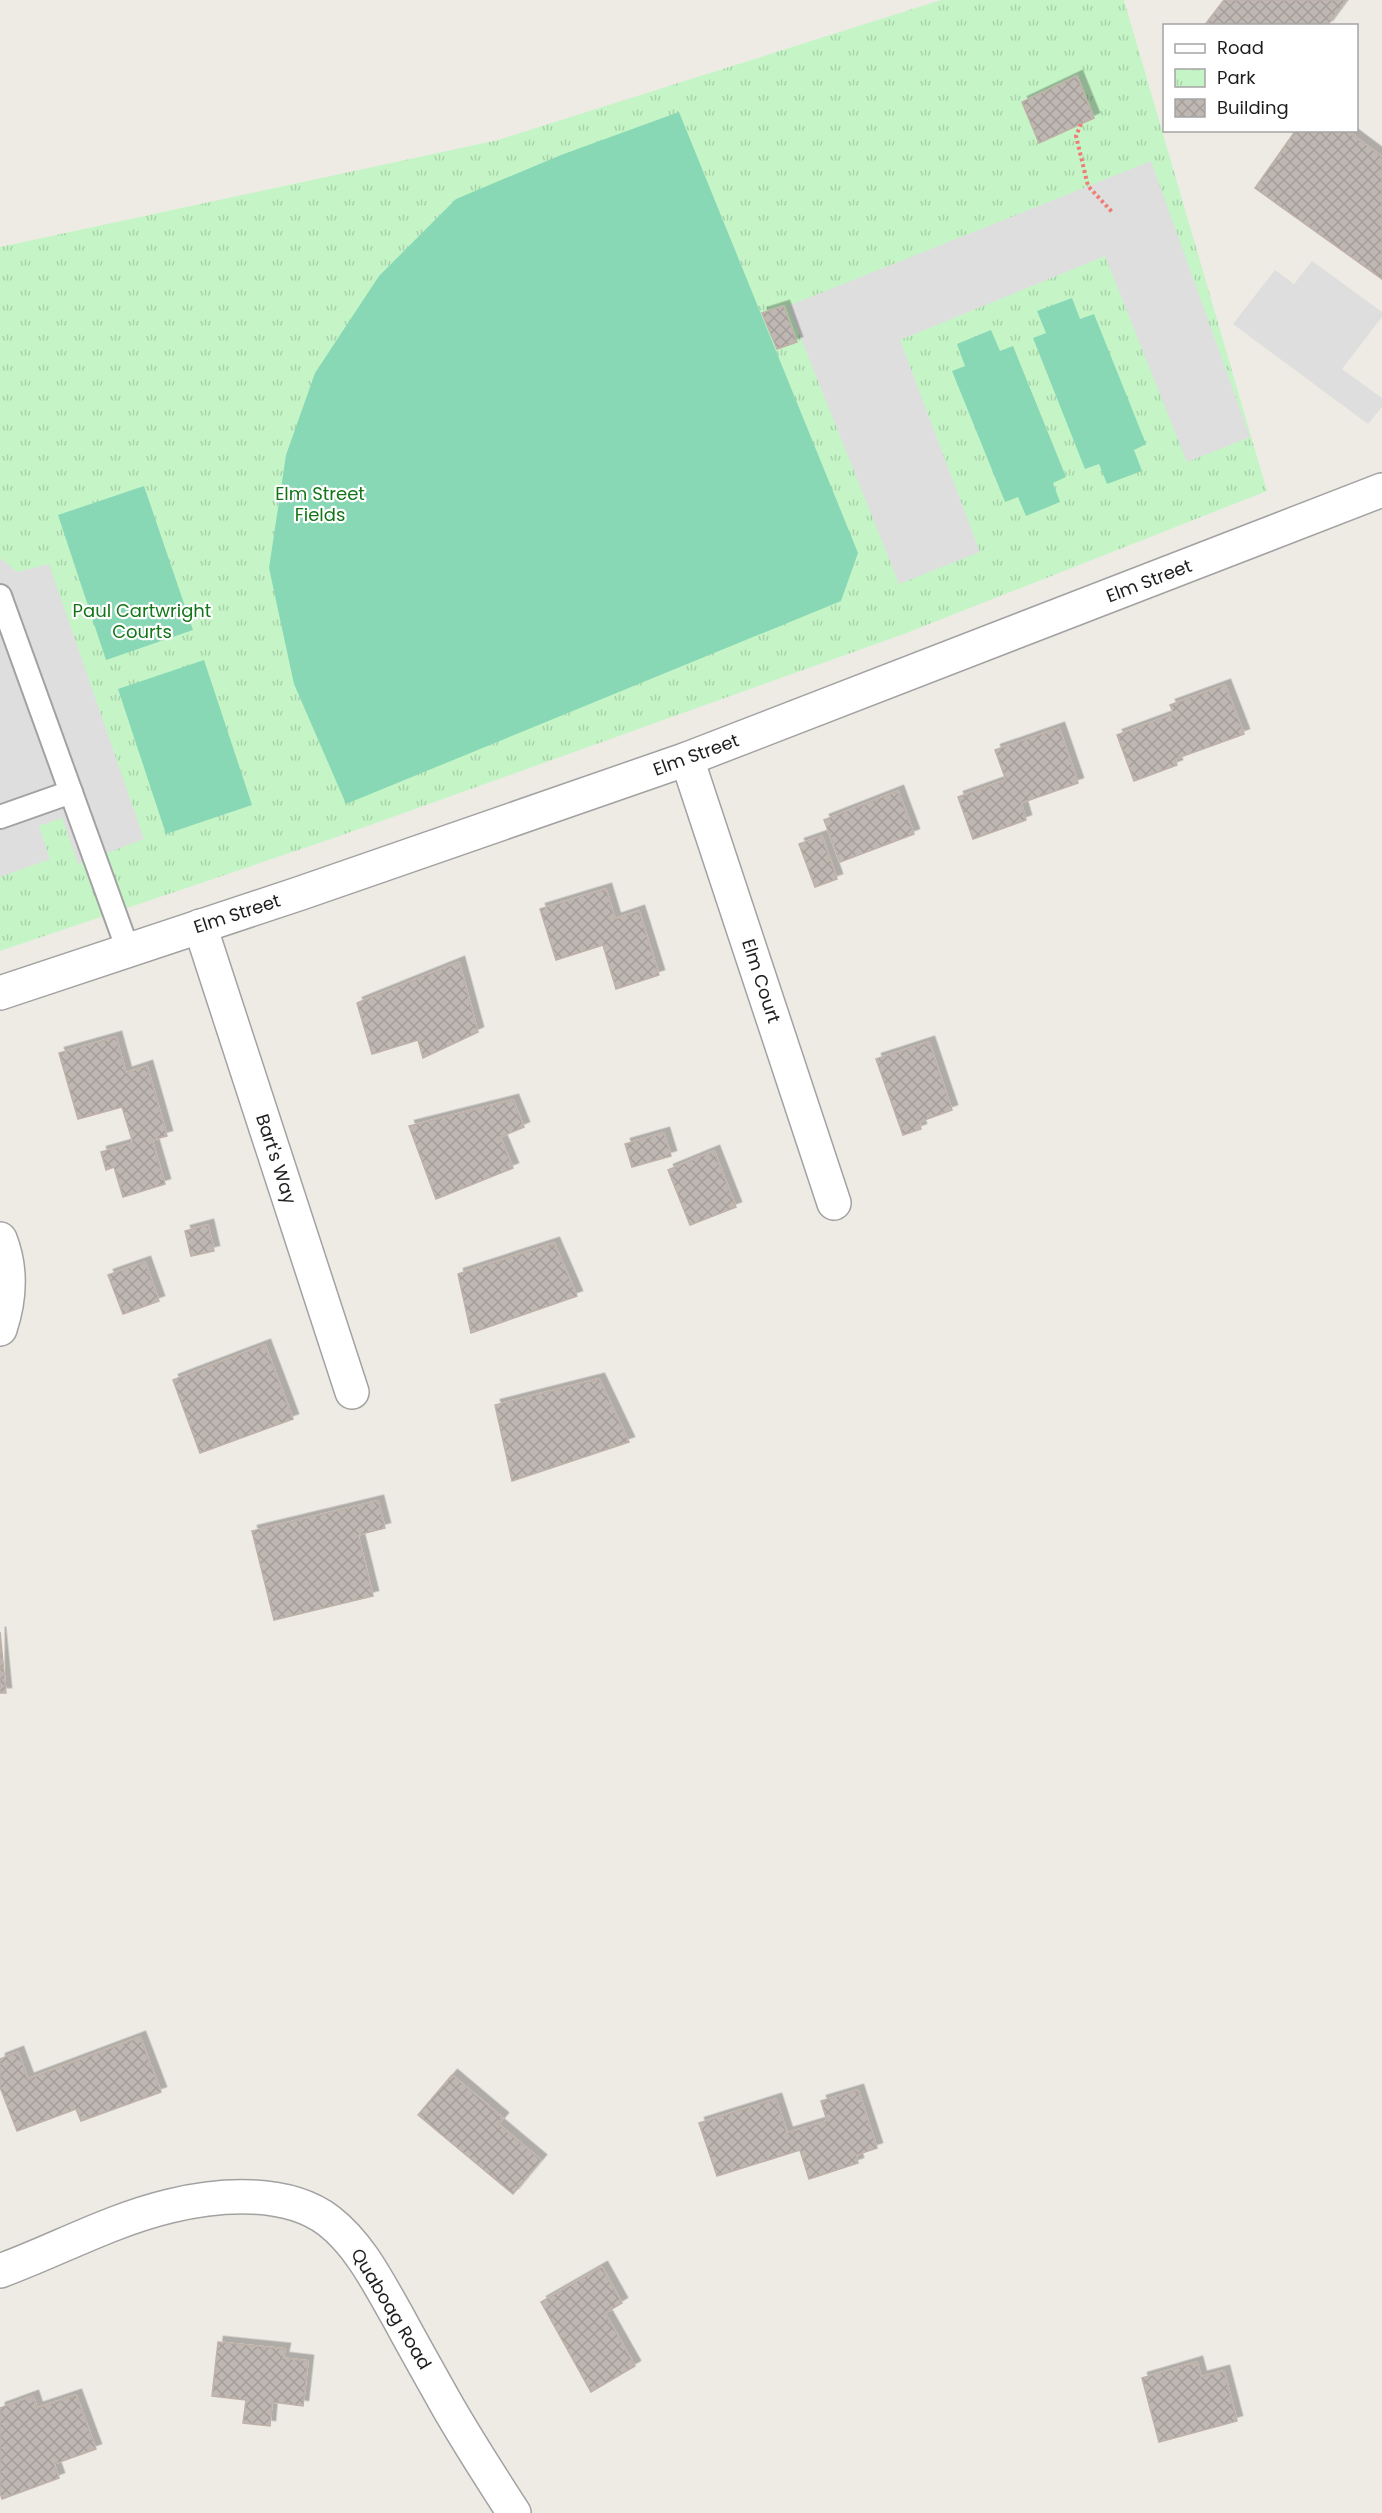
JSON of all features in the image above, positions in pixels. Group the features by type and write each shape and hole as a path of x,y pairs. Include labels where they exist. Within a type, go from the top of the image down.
{"street":[{"name":"Elm Street","path":"0,993 687,759 1382,490"},
{"name":"Elm Court","path":"687,759 834,1203"},
{"name":"Bart's Way","path":"201,926 352,1392"},
{"path":"0,1239 9,1276 5,1314 0,1329"},
{"name":"Quaboag Road","path":"0,2271 139,2214 173,2205 202,2200 252,2198 284,2202 307,2210 329,2221 354,2246 374,2275 449,2409 514,2513"}],"lane":[{"path":"0,596 128,950"},
{"path":"0,817 71,792"}],"path":[{"path":"1081,124 1076,136 1088,186 1113,213"}],"green space":[{"name":"Elm Street Fields","path":"941,0 1124,0 1267,491 904,634 334,838 0,951 0,247 498,140"},
{"path":"679,112 858,553 841,601 346,804 294,684 269,568 286,455 315,373 379,276 456,199 561,155"},
{"path":"1072,298 1080,319 1094,314 1146,444 1134,450 1142,471 1107,484 1099,464 1085,469 1033,338 1046,333 1037,311"},
{"path":"991,330 1000,351 1013,346 1066,477 1053,483 1060,502 1026,516 1018,497 1005,502 952,371 965,366 957,344"},
{"name":"Paul Cartwright Courts","path":"144,486 193,630 106,660 58,515"},
{"path":"204,660 252,805 166,834 118,689"}],"shaded area":[{"path":"1151,161 1250,437 1187,462 1105,256 900,340 980,552 899,584 788,306"},
{"path":"1312,261 1382,312 1382,317 1342,369 1382,398 1382,407 1368,424 1233,324 1275,270 1294,284"},
{"path":"0,558 17,572 49,564 144,839 78,864 62,818 39,826 50,859 0,877"}],"building":[{"path":"1224,0 1346,0 1328,24 1206,24"},
{"path":"1077,76 1094,118 1039,143 1022,102"},
{"path":"1295,132 1349,132 1382,157 1382,279 1255,188"},
{"path":"784,306 797,342 777,349 762,313"},
{"path":"1225,685 1244,734 1175,759 1177,765 1134,781 1117,735 1174,714 1170,705"},
{"path":"1059,728 1078,783 1021,803 1026,820 973,839 958,797 1006,780 995,750"},
{"path":"898,791 914,834 840,862 824,820"},
{"path":"822,836 837,879 815,887 799,844"},
{"path":"606,889 615,919 639,911 659,975 616,989 603,945 556,960 540,909"},
{"path":"459,962 478,1032 423,1058 418,1040 372,1054 357,1003"},
{"path":"116,1037 126,1073 147,1066 167,1136 152,1140 165,1184 123,1197 114,1167 106,1170 101,1152 133,1143 122,1107 78,1119 59,1053"},
{"path":"929,1042 952,1110 919,1122 921,1129 903,1135 876,1059"},
{"path":"513,1100 524,1127 500,1137 513,1168 436,1199 409,1126"},
{"path":"664,1133 671,1156 632,1167 625,1144"},
{"path":"714,1151 736,1207 690,1225 668,1170"},
{"path":"208,1225 214,1251 191,1256 185,1231"},
{"path":"554,1243 577,1296 471,1333 458,1274"},
{"path":"145,1262 159,1301 123,1314 108,1275"},
{"path":"265,1345 293,1419 200,1453 173,1380"},
{"path":"599,1379 629,1442 512,1481 495,1405"},
{"path":"378,1501 385,1528 358,1535 373,1596 274,1620 252,1531"},
{"path":"0,1632 6,1693 0,1693"},
{"path":"140,2037 161,2092 81,2121 76,2109 17,2131 0,2087 0,2059 18,2052 28,2079"},
{"path":"452,2075 503,2118 498,2124 541,2160 513,2194 418,2115"},
{"path":"858,2090 877,2148 856,2155 858,2163 809,2179 800,2150 717,2176 699,2123 776,2099 787,2133 827,2121 821,2101"},
{"path":"602,2267 622,2303 605,2313 635,2366 591,2392 541,2302"},
{"path":"218,2342 285,2349 283,2358 308,2361 303,2406 272,2402 270,2426 243,2423 246,2400 212,2396"},
{"path":"1197,2362 1201,2377 1224,2371 1237,2421 1159,2442 1142,2378"},
{"path":"76,2395 96,2449 54,2464 59,2478 2,2499 0,2493 0,2408 33,2396 37,2408"}]}
